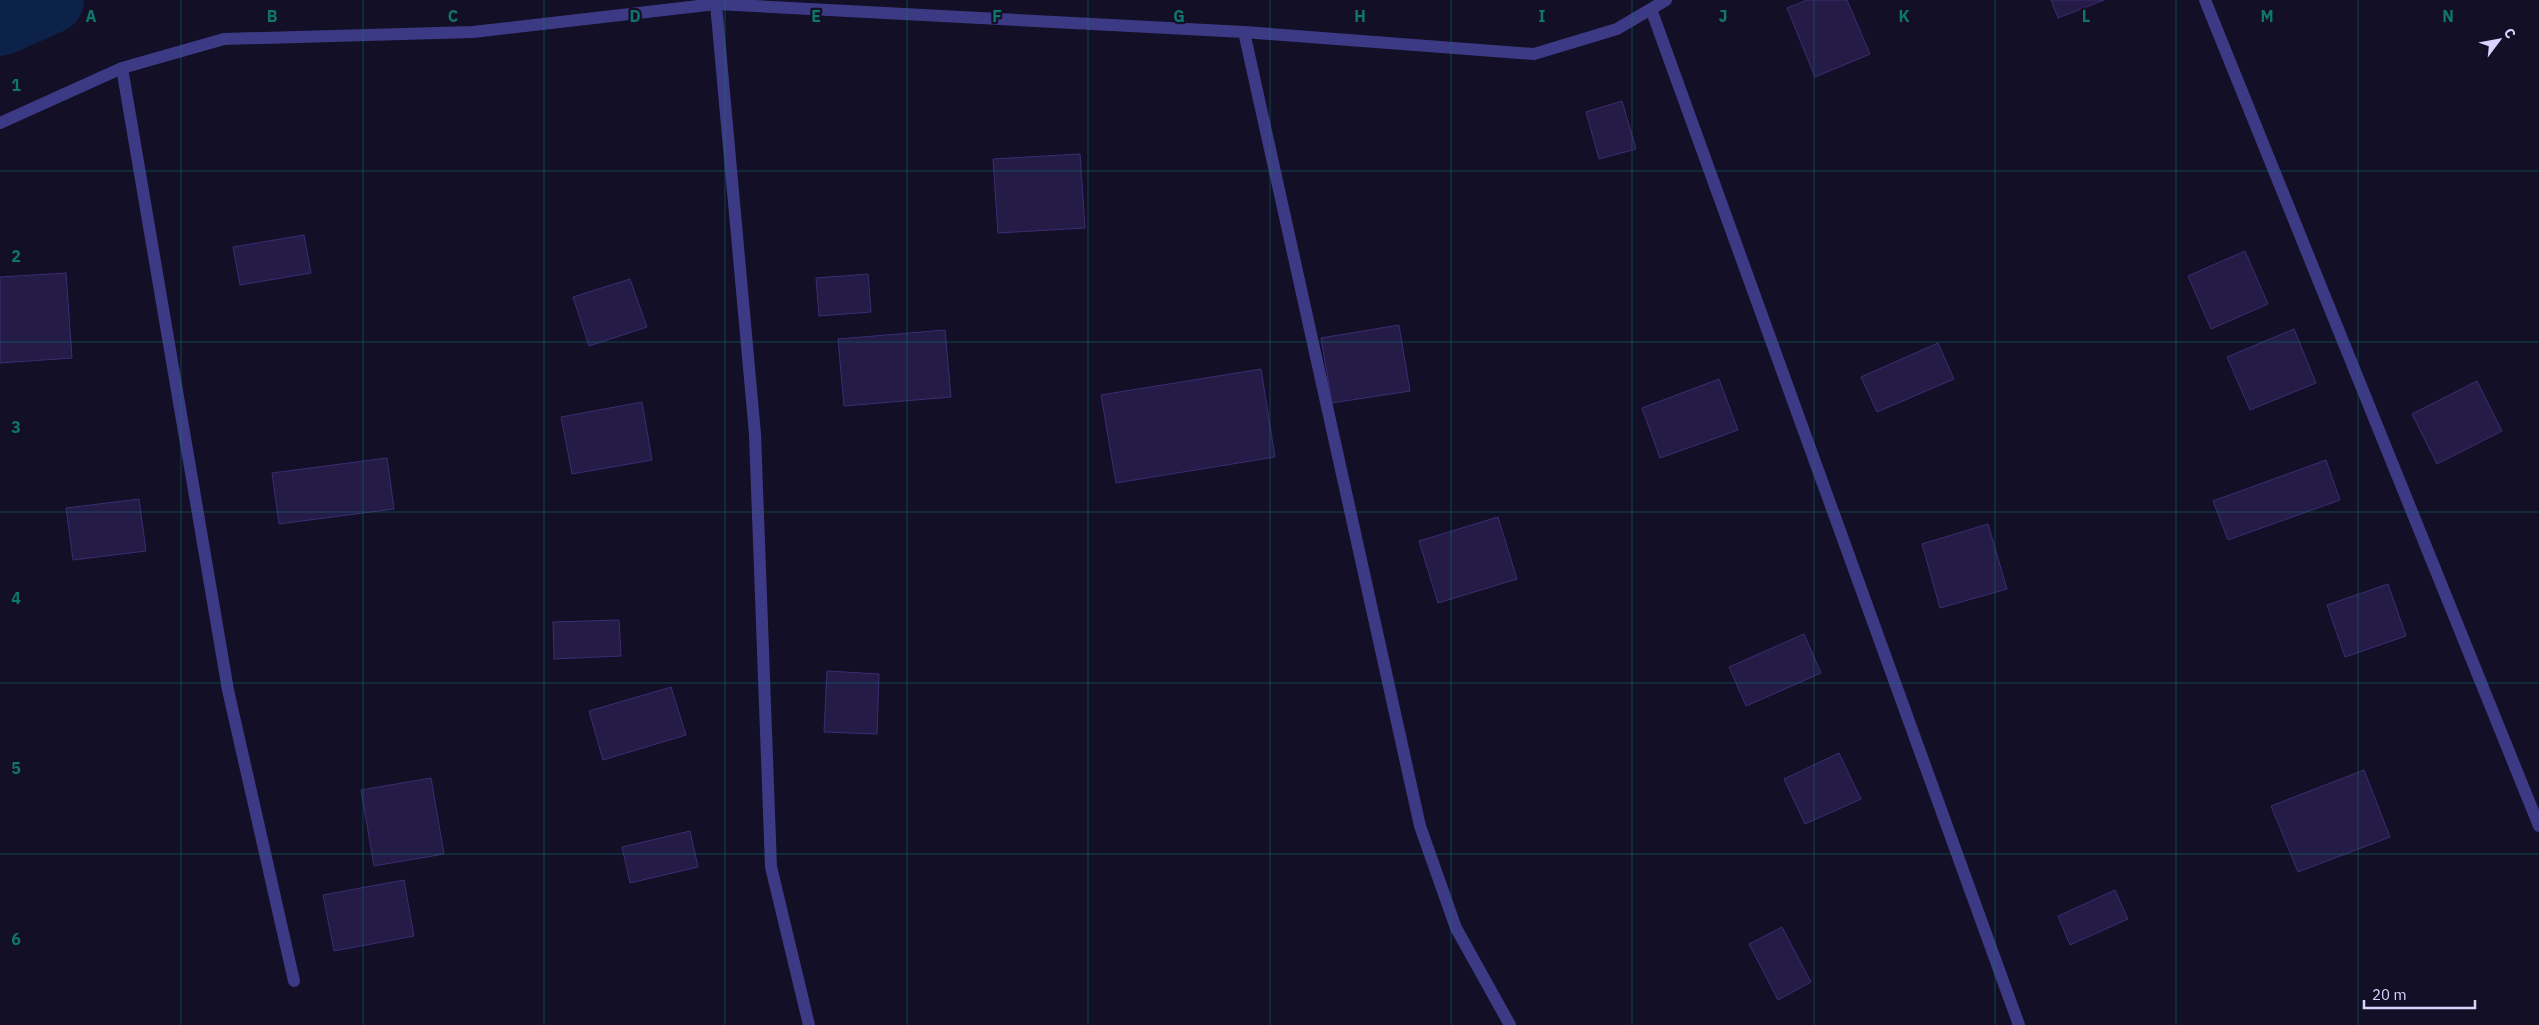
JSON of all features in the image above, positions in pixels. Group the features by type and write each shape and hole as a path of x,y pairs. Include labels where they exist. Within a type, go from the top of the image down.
{"street":[{"path":"0,123 122,68 224,40 473,32 716,4 1244,32 1534,54 1618,29 1666,0"},
{"path":"2205,0 2539,826"},
{"path":"716,4 755,434 771,867 809,1025"},
{"path":"1651,9 2019,1025"},
{"path":"1244,32 1420,826 1456,928 1510,1025"},
{"path":"122,68 228,690 294,981"}],"building":[{"path":"1807,0 1847,0 1870,54 1815,77 1787,8"},
{"path":"2051,0 2104,0 2058,18"},
{"path":"1622,101 1636,149 1599,159 1586,112"},
{"path":"1080,154 1085,228 998,233 993,159"},
{"path":"304,235 311,273 240,285 233,247"},
{"path":"2245,251 2268,304 2211,329 2188,276"},
{"path":"66,273 72,358 0,363 0,277"},
{"path":"868,274 871,312 819,316 816,278"},
{"path":"630,279 647,327 589,346 573,297"},
{"path":"1399,325 1410,391 1332,403 1321,338"},
{"path":"2294,329 2316,383 2250,410 2227,357"},
{"path":"945,330 951,397 844,406 838,339"},
{"path":"1938,343 1954,379 1877,412 1861,377"},
{"path":"1261,369 1275,457 1116,483 1101,395"},
{"path":"1719,379 1738,430 1660,458 1642,408"},
{"path":"2477,381 2502,431 2437,464 2412,414"},
{"path":"642,402 652,460 572,474 561,417"},
{"path":"387,458 394,509 279,524 272,473"},
{"path":"2326,460 2340,500 2228,540 2213,501"},
{"path":"139,499 146,551 73,560 66,508"},
{"path":"1498,517 1517,579 1438,603 1419,541"},
{"path":"1988,524 2007,589 1940,608 1922,544"},
{"path":"2388,584 2406,636 2345,657 2327,605"},
{"path":"619,620 621,656 554,659 553,622"},
{"path":"1804,634 1821,673 1746,706 1729,667"},
{"path":"827,671 879,674 877,734 824,732"},
{"path":"671,687 686,735 603,760 589,711"},
{"path":"1839,753 1861,799 1805,824 1784,779"},
{"path":"2364,770 2390,837 2298,872 2271,806"},
{"path":"431,778 444,854 374,866 361,790"},
{"path":"690,831 698,867 630,883 622,847"},
{"path":"404,880 414,936 334,951 323,895"},
{"path":"2115,890 2128,919 2070,945 2058,916"},
{"path":"1782,927 1811,982 1778,1000 1749,944"}],"waterway":[{"path":"0,22 50,0"}]}
